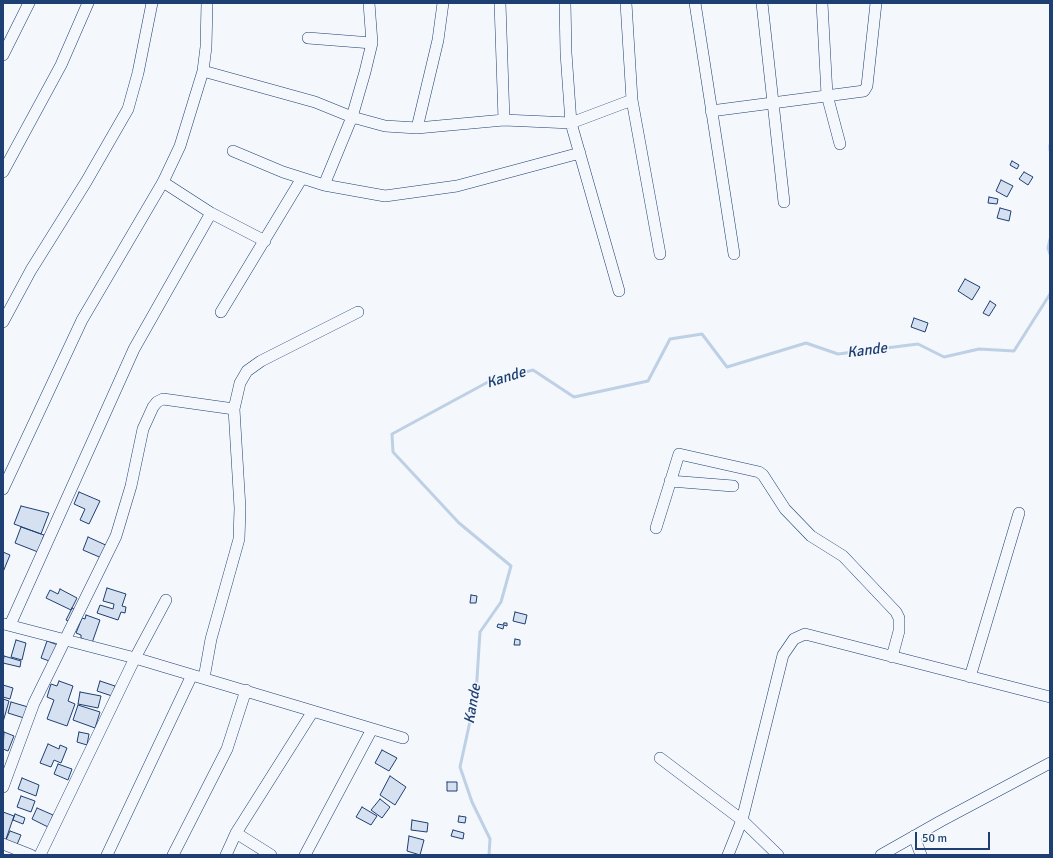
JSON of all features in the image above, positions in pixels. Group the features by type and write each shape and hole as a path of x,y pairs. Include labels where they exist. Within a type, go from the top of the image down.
{"street":[{"path":"3,54 29,3"},
{"path":"3,172 61,65 88,3"},
{"path":"3,322 32,270 86,182 128,109 138,73 152,3"},
{"path":"3,489 82,320 163,182 180,146 203,71 206,47 207,3"},
{"path":"324,185 352,117 372,43 369,3"},
{"path":"417,128 438,40 443,3"},
{"path":"500,3 504,120"},
{"path":"565,3 566,53 571,123 620,291"},
{"path":"626,3 632,100 660,254"},
{"path":"695,3 734,254"},
{"path":"762,3 784,202"},
{"path":"822,3 827,96 840,144"},
{"path":"711,111 774,102 860,93 864,91 867,86 876,3"},
{"path":"308,38 372,43"},
{"path":"203,71 315,102 352,117 385,126 417,128 504,120 571,123 632,100"},
{"path":"233,151 283,172 324,185 385,196 457,186 580,153"},
{"path":"222,312 302,178"},
{"path":"163,182 211,213 265,241"},
{"path":"211,213 134,348 6,624 135,658 403,738"},
{"path":"204,678 211,639 239,539 240,508 234,409 240,383 247,371 261,361 358,312"},
{"path":"3,787 34,703 64,639 116,536 131,486 142,429 153,406 163,399 234,409"},
{"path":"656,528 678,455 681,453 759,472 763,475 785,509 795,520 811,536 843,556 896,612 899,618 899,631 892,657"},
{"path":"670,481 733,486"},
{"path":"970,677 1019,513"},
{"path":"40,855 135,658 166,600"},
{"path":"728,855 742,820 783,655 794,639 805,634 1050,697"},
{"path":"107,855 192,675"},
{"path":"173,855 227,749 246,690"},
{"path":"226,855 236,833 312,711"},
{"path":"305,855 372,729"},
{"path":"660,758 742,820 778,855"},
{"path":"881,855 1050,763"},
{"path":"236,833 271,855"},
{"path":"914,836 921,855"},
{"path":"3,844 30,855"}],"building":[{"path":"1012,161 1019,165 1017,169 1010,165"},
{"path":"1024,172 1033,177 1028,185 1019,179"},
{"path":"1001,180 1013,186 1007,197 996,191"},
{"path":"989,197 998,199 997,204 988,203"},
{"path":"1000,208 1011,211 1009,221 997,218"},
{"path":"965,279 980,287 972,300 958,291"},
{"path":"990,301 996,305 989,316 983,313"},
{"path":"914,318 928,323 925,332 911,327"},
{"path":"79,492 100,501 89,524 80,520 85,509 74,504"},
{"path":"21,506 49,513 41,534 14,524"},
{"path":"21,527 44,535 38,552 15,543"},
{"path":"88,537 110,547 104,559 83,550"},
{"path":"3,552 10,555 3,572"},
{"path":"107,588 126,594 122,606 126,607 125,613 121,612 118,620 97,613 100,605 113,609 114,604 103,601"},
{"path":"60,589 77,598 71,610 46,598 50,590 58,594"},
{"path":"471,595 477,596 476,603 470,603"},
{"path":"72,608 79,612 73,623 66,620"},
{"path":"515,612 527,615 525,624 513,621"},
{"path":"86,615 100,620 92,643 81,638 81,635 76,633 82,618 85,619"},
{"path":"504,623 507,623 507,626 504,625 503,629 497,627 498,624 503,625"},
{"path":"515,639 520,640 520,645 514,645"},
{"path":"16,640 26,643 22,660 11,657"},
{"path":"47,641 58,645 52,662 41,658"},
{"path":"4,656 21,661 20,667 3,663"},
{"path":"59,681 73,686 68,701 75,704 67,726 47,719 54,700 47,697 51,684 57,686"},
{"path":"100,681 115,686 112,696 97,691"},
{"path":"3,685 13,688 10,699 3,697"},
{"path":"80,692 101,696 98,708 78,704"},
{"path":"3,699 9,701 3,722"},
{"path":"11,702 28,707 24,718 8,713"},
{"path":"78,705 100,712 95,728 73,720"},
{"path":"4,732 14,736 8,751 3,749"},
{"path":"79,732 89,734 87,745 77,742"},
{"path":"48,744 59,749 60,745 67,748 61,763 54,760 51,767 40,763"},
{"path":"382,750 397,758 389,771 375,763"},
{"path":"58,764 72,769 68,780 54,774"},
{"path":"390,776 406,787 395,805 380,795"},
{"path":"22,778 39,785 36,796 18,789"},
{"path":"447,782 457,782 457,791 447,791"},
{"path":"21,796 35,801 31,812 17,807"},
{"path":"380,799 390,807 382,818 371,810"},
{"path":"362,807 377,816 371,825 356,817"},
{"path":"37,808 53,815 48,827 32,819"},
{"path":"3,812 14,816 5,842 3,841"},
{"path":"15,814 25,818 23,824 13,820"},
{"path":"459,816 466,817 465,823 458,822"},
{"path":"412,820 428,823 427,832 411,830"},
{"path":"453,830 464,833 463,839 451,836"},
{"path":"10,831 21,835 16,847 5,842"},
{"path":"409,836 424,840 420,855 407,851"}],"waterway":[{"name":"Kande","path":"1050,145 1050,150"},
{"name":"Kande","path":"1050,239 1048,248 1050,254"},
{"name":"Kande","path":"489,855 490,839 472,802 460,767 476,694 480,632 501,602 511,566 459,523 393,452 392,434 488,382 533,370 574,397 648,381 670,339 702,334 727,367 806,343 838,354 918,344 944,357 979,349 1014,351 1050,294"}]}
